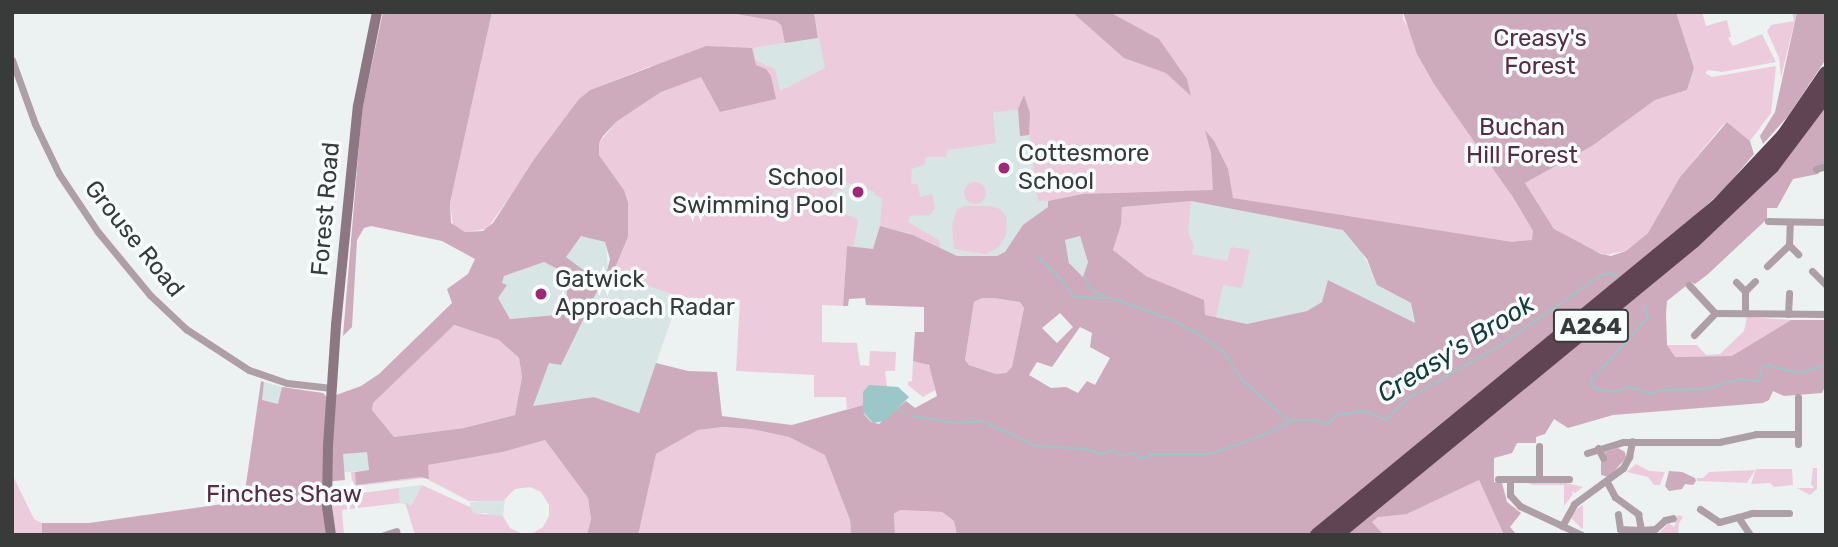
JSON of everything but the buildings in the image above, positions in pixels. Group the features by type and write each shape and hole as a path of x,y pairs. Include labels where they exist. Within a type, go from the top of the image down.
{"highway":[{"name":"A264","path":"1317,535 1717,206 1773,148 1826,73"},
{"name":"A264","path":"1336,535 1713,225 1772,167 1826,95"}],"street":[{"name":"Forest Road","path":"331,535 327,493 332,388 358,106 377,12"},
{"name":"Grouse Road","path":"12,60 25,101 52,161 98,232 150,295 186,329 249,370 287,383 332,388"},
{"path":"1816,169 1826,166"},
{"path":"1768,221 1826,222"},
{"path":"1767,266 1788,245 1790,222"},
{"path":"1788,245 1798,254"},
{"path":"1812,271 1826,285"},
{"path":"1745,291 1755,281"},
{"path":"1736,282 1745,291 1745,313"},
{"path":"1689,285 1715,313"},
{"path":"1788,314 1789,293"},
{"path":"1694,335 1715,313 1826,314"},
{"path":"1798,397 1798,444"},
{"path":"1587,453 1632,441 1719,442 1756,434 1798,434"},
{"path":"1562,526 1574,503 1607,482 1626,464 1632,441"},
{"path":"1539,446 1539,479"},
{"path":"1598,448 1603,458"},
{"path":"1498,479 1569,479"},
{"path":"1510,479 1510,495 1513,501 1582,535"},
{"path":"1607,482 1615,497 1638,514 1641,530"},
{"path":"1700,509 1719,522 1752,513 1789,513"},
{"path":"1618,514 1620,529 1655,529 1665,520 1673,518"},
{"path":"1738,517 1750,535"},
{"path":"384,535 396,531"}],"shaded area":[{"path":"492,12 725,12 776,21 781,25 785,43 753,48 755,60 775,69 780,91 825,68 814,12 1403,12 1403,19 1533,231 1538,254 1275,207 1116,194 1083,194 1038,201 1026,109 993,112 996,143 948,150 946,157 925,157 925,164 912,169 911,184 918,184 920,197 932,194 935,208 930,215 910,216 908,222 939,240 941,248 909,233 880,226 882,198 875,195 875,192 845,182 841,191 836,189 825,203 858,220 854,245 847,247 843,306 822,305 822,342 857,343 860,365 869,366 870,351 896,352 895,371 885,371 887,386 863,405 847,409 846,397 814,397 814,375 736,371 740,300 679,297 613,273 628,237 624,190 599,155 599,143 616,122 661,92 651,66 590,90 579,99 487,229 465,232 453,226 450,203"},
{"name":"Cottesmore School","path":"814,12 1344,219 1380,287 1411,303 1415,324 1329,280 1322,302 1307,311 1247,324 1205,315 1122,207 1012,254 956,262 847,246 789,154 764,95 752,48 818,38"},
{"path":"1676,12 1702,12 1706,26 1727,20 1731,37 1728,38 1733,46 1762,34 1776,62 1722,72 1708,70 1705,73 1712,77 1776,66 1771,113 1750,141 1727,122 1722,126 1680,177 1648,233 1626,251 1605,255 1572,241 1554,229 1525,183 1592,146 1655,100 1687,90 1694,68"},
{"path":"1792,12 1797,12 1781,77 1779,58 1767,31 1771,25 1794,21"},
{"path":"975,182 985,189 986,193 979,203 975,204 965,197 964,193 971,183"},
{"path":"1191,201 1188,232 1194,246 1192,254 1227,261 1231,247 1250,250 1242,288 1223,285 1216,318 1205,315 1203,300 1146,276 1113,250 1121,225 1122,207"},
{"path":"964,206 990,206 1000,209 1007,218 1006,235 999,247 986,254 954,249 952,224 957,210"},
{"path":"586,236 606,243 608,271 679,297 639,413 594,397 532,406 549,363 601,283 566,257 579,237"},
{"path":"1080,236 1088,262 1084,277 1070,266 1065,240"},
{"path":"540,262 552,264 563,273 568,285 566,298 556,315 510,319 498,298 506,285 502,283 504,276"},
{"path":"982,298 1020,302 1024,308 1012,367 1006,373 996,374 969,365 965,360 974,302"},
{"path":"1747,317 1791,320 1733,356 1675,357 1667,345 1697,345 1706,355 1720,354 1744,331"},
{"path":"453,325 499,340 519,358 522,377 515,415 464,428 394,437 372,410 373,403"},
{"path":"913,361 926,363 931,369 935,390 923,397 908,385 908,382 912,381"},
{"path":"264,382 282,387 279,404 261,400"},
{"path":"723,427 751,429 789,437 826,455 850,520 851,535 625,535 642,476 656,454 698,430"},
{"path":"545,440 588,498 591,519 587,535 415,535 405,502 411,506 422,485 470,507 474,513 503,516 510,528 523,534 533,533 543,527 549,516 549,505 541,492 530,487 515,489 503,501 469,501 425,478 429,479 427,465 503,452"},
{"path":"367,451 369,470 344,473 342,454"},
{"path":"1636,464 1649,471 1665,472 1660,485 1654,485 1648,477 1627,472"},
{"path":"1813,468 1817,468 1817,489 1810,495 1797,488 1814,488 1811,484"},
{"path":"1756,469 1792,469 1793,485 1774,487 1770,483 1751,484"},
{"path":"1755,470 1747,483 1697,481 1697,478 1703,478 1709,472"},
{"path":"351,472 355,472 357,485 425,478 357,486 352,483"},
{"path":"12,474 34,519 42,523 42,535 12,535"},
{"path":"1479,480 1504,535 1384,535 1371,521 1383,515 1407,514"},
{"path":"1562,482 1583,487 1575,493 1571,491 1573,494 1564,506 1564,485 1533,485 1528,483"},
{"path":"422,485 411,506 400,503 399,488"},
{"path":"399,488 400,503 342,510 344,535 334,535 329,503 333,497"},
{"path":"505,499 503,516 488,516 487,513 474,513 470,510 470,502"},
{"path":"1583,505 1582,529 1571,518 1574,510"},
{"path":"900,510 942,512 954,521 957,535 895,535 894,514"},
{"path":"1679,515 1683,517 1679,523 1678,535 1657,535 1669,523 1674,527 1676,523 1672,522"}],"green space":[{"path":"383,12 492,12 450,203 451,223 465,232 483,231 493,223 535,158 579,99 590,90 706,46 752,48 756,65 766,69 771,76 776,99 720,112 701,77 661,92 616,122 603,136 599,143 599,155 624,190 628,203 628,237 613,273 607,271 610,259 605,242 581,236 566,257 601,283 561,365 549,363 533,406 594,397 639,413 656,363 688,371 717,372 722,416 792,425 863,405 864,414 871,422 879,424 906,401 915,408 937,396 929,365 913,361 915,332 924,332 924,307 866,305 865,298 849,299 848,306 843,306 847,246 873,249 880,226 913,235 957,256 997,256 1005,252 1023,225 1048,207 1048,201 1083,194 1213,190 1211,153 1205,130 1214,141 1228,169 1233,198 1512,242 1532,240 1533,231 1512,196 1434,84 1417,54 1403,12 1676,12 1694,68 1687,90 1655,100 1592,146 1525,183 1554,229 1601,254 1611,256 1626,251 1648,233 1680,177 1727,122 1750,141 1754,154 1726,187 1691,220 1311,535 957,535 954,521 942,512 900,510 894,514 895,535 851,535 850,520 825,455 789,437 751,429 723,427 698,430 656,454 638,535 587,535 591,519 588,498 545,440 503,452 428,465 429,479 421,477 356,485 355,472 369,470 367,452 343,454 345,480 324,482 327,535 42,535 42,523 89,523 237,502 245,491 261,381 264,382 262,400 278,404 282,387 323,393 328,398 361,386 379,374 452,303 447,289 468,274 475,259 442,241 371,226 364,228 357,240 352,327 343,336 362,110","holes":["1191,201 1343,230 1367,259 1377,285 1411,303 1415,323 1328,280 1322,302 1307,311 1247,324 1205,315 1204,300 1146,276 1113,250 1121,225 1122,207","1080,236 1088,262 1083,277 1069,263 1065,240","544,262 560,270 568,285 566,298 556,315 510,319 498,298 507,285 502,283 504,276","982,298 994,298 1020,302 1024,308 1012,367 1006,373 996,374 969,365 965,360 974,302","1060,313 1073,327 1057,343 1042,328","454,325 499,340 519,358 522,377 515,415 464,428 394,437 372,410 373,403","1080,327 1092,333 1090,347 1110,358 1095,385 1087,381 1078,393 1066,387 1051,388 1029,375 1037,362 1052,367"]},
{"path":"725,12 814,12 818,38 785,43 781,25 776,21"},
{"path":"1072,12 1113,14 1159,39 1187,79 1191,96 1166,73 1124,58"},
{"path":"1797,12 1826,12 1826,59 1788,116 1763,144 1760,136 1775,112"},
{"path":"1024,95 1030,113 1029,135 1020,136 1018,109"},
{"path":"1826,104 1826,163 1818,174 1793,179 1777,208 1767,208 1767,219 1707,275 1695,284 1691,282 1667,301 1666,314 1667,345 1675,357 1732,356 1791,320 1826,320 1826,384 1822,393 1784,396 1773,391 1769,400 1763,403 1613,415 1568,428 1554,419 1545,434 1536,437 1536,443 1517,443 1512,453 1494,458 1494,482 1502,483 1507,502 1521,513 1510,527 1517,535 1504,535 1479,480 1407,514 1378,517 1372,522 1384,535 1343,535"},
{"path":"1618,448 1625,452 1626,458 1609,477 1601,475 1601,461 1606,458 1605,452"},
{"path":"1669,471 1682,472 1696,481 1693,485 1685,484 1682,489 1669,491 1665,486"}],"water":[{"path":"869,385 898,387 909,397 885,421 873,423 863,412 863,392"}],"waterway":[{"path":"1038,257 1062,280 1074,297 1112,298 1172,320 1198,334 1224,352 1242,380 1289,421"},
{"name":"Creasy's Brook","path":"912,416 955,423 982,421 1036,446 1086,449 1101,454 1113,450 1120,456 1134,453 1140,459 1153,454 1210,454 1257,438 1294,420 1315,420 1326,425 1337,415 1365,411 1386,420 1407,399 1499,346 1600,276 1610,273 1616,276"},
{"path":"1084,277 1094,292 1105,296"},
{"name":"Creasy's Brook","path":"1644,306 1648,317 1591,381 1594,388 1611,392 1630,387 1651,394 1660,390 1705,389 1739,379 1759,381 1762,369 1767,365 1800,373 1826,365"},
{"path":"898,409 905,413"}],"place":[{"name":"Cottesmore School","path":"1004,168"},
{"name":"School Swimming Pool","path":"858,192"},
{"name":"Gatwick Approach Radar","path":"541,294"}],"park label":[{"name":"Creasy's Forest","path":"1540,53"},
{"name":"Buchan Hill Forest","path":"1522,142"},
{"name":"Finches Shaw","path":"284,495"}]}
